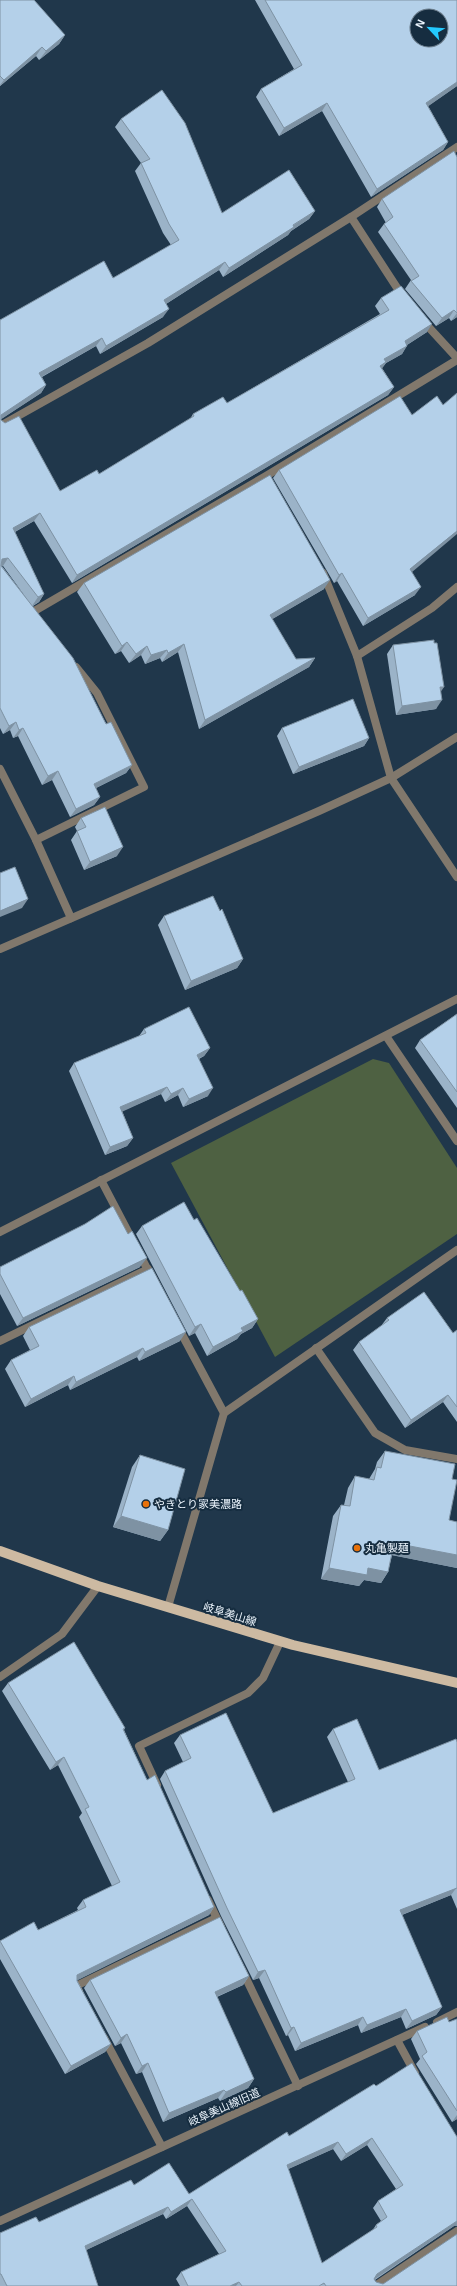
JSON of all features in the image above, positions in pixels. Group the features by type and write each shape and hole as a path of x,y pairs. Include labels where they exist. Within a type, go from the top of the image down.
{"main road":[{"name":"岐阜美山線","path":"0,1552 98,1586 280,1642 457,1683"}],"street":[{"path":"0,426 148,343 351,217 457,147"},
{"path":"351,217 407,302"},
{"path":"31,613 268,480 457,359 417,314"},
{"path":"318,565 326,579 357,656 391,778 457,877"},
{"path":"357,656 432,608 457,587"},
{"path":"36,840 144,787 97,693 71,662"},
{"path":"0,949 320,811 391,778 457,737"},
{"path":"0,769 36,840 71,918"},
{"path":"0,1232 457,1000"},
{"path":"386,1036 457,1141"},
{"path":"101,1180 155,1283"},
{"path":"168,1607 224,1413 457,1250"},
{"path":"0,1341 148,1269"},
{"path":"173,1317 224,1413"},
{"path":"316,1348 375,1433 405,1450 457,1459"},
{"path":"0,1677 62,1634 98,1586"},
{"path":"161,1796 139,1746 248,1693 263,1678 280,1642"},
{"path":"203,1889 223,1932"},
{"path":"84,2000 76,1986 216,1918"},
{"path":"236,1960 298,2086"},
{"name":"岐阜美山線旧道","path":"0,2221 457,2012"},
{"path":"98,2028 162,2147"},
{"path":"397,2040 419,2080"},
{"path":"375,2286 457,2231"}],"green space":[{"path":"373,1059 389,1063 457,1168 457,1234 275,1357 171,1163"}],"building":[{"path":"0,0 34,0 65,35 46,51 42,47 4,80 0,76"},
{"path":"265,0 457,0 457,82 426,103 448,142 377,189 327,103 284,128 261,89 302,65"},
{"path":"162,90 185,123 222,213 289,170 315,211 293,225 294,227 229,268 225,262 164,300 169,309 106,346 102,338 39,373 46,385 1,415 1,420 5,423 19,416 60,491 97,470 99,474 194,416 193,414 223,397 227,403 389,310 381,298 401,286 432,324 405,341 407,346 384,359 386,362 380,366 394,387 77,575 40,513 13,528 44,594 38,597 8,558 2,559 1,566 73,658 106,724 111,722 132,765 94,784 100,797 76,809 58,771 48,776 23,728 19,730 16,722 9,726 0,708 0,320 104,261 113,278 179,240 169,224 141,163 150,159 121,119"},
{"path":"454,151 457,157 457,313 454,310 442,318 411,281 419,276 384,224 393,217 382,199"},
{"path":"457,393 457,531 410,569 421,587 368,618 342,573 339,575 279,470 400,396 412,415 437,396 443,405"},
{"path":"270,475 330,580 270,615 296,659 315,658 205,720 184,644 168,653 167,650 151,655 147,646 136,654 127,642 122,646 84,583"},
{"path":"434,640 434,643 437,643 444,687 440,687 442,700 402,706 393,645"},
{"path":"353,699 369,738 299,767 282,728"},
{"path":"105,807 123,847 90,862 77,831 86,827 81,818"},
{"path":"15,867 28,899 0,911 0,873"},
{"path":"213,896 220,911 222,909 243,959 191,981 164,916"},
{"path":"189,1007 210,1048 197,1055 213,1088 189,1099 183,1088 171,1094 167,1087 120,1107 133,1138 110,1147 74,1063 146,1033 144,1029"},
{"path":"457,1014 457,1092 420,1040"},
{"path":"184,1202 194,1220 197,1218 240,1291 242,1290 258,1319 241,1328 243,1331 213,1347 201,1324 195,1327 142,1226"},
{"path":"113,1206 128,1234 132,1231 147,1258 23,1318 0,1274 0,1267 85,1224"},
{"path":"152,1268 186,1332 145,1352 143,1348 76,1382 74,1376 31,1399 11,1360 39,1346 29,1327"},
{"path":"424,1292 453,1333 457,1330 457,1407 448,1395 411,1420 359,1342 389,1320 387,1318"},
{"path":"385,1451 455,1464 452,1479 457,1480 449,1520 457,1522 457,1555 394,1543 388,1572 368,1568 367,1575 329,1568 341,1505 350,1506 355,1476 374,1480 377,1467 381,1468"},
{"name":"やきとり家美濃路","path":"140,1455 185,1469 168,1530 121,1516"},
{"path":"74,1642 125,1728 123,1729 147,1780 155,1775 214,1907 77,1975 77,1981 111,2044 71,2066 0,1941 34,1922 38,1930 86,1907 83,1900 120,1882 85,1809 89,1807 64,1757 56,1762 8,1683"},
{"path":"226,1713 273,1813 355,1779 333,1729 357,1719 379,1770 456,1739 457,1888 400,1910 442,2007 412,2021 406,2009 367,2025 363,2017 301,2043 294,2027 291,2028 265,1970 258,1972 227,1908 165,1771 191,1758 180,1735"},
{"path":"220,1917 249,1976 215,1992 254,2079 226,2092 224,2090 169,2113 148,2063 142,2066 127,2034 121,2038 90,1980"},
{"path":"447,2017 449,2022 457,2019 457,2111 422,2056 427,2052 417,2031"},
{"path":"412,2063 457,2137 457,2221 377,2274 374,2279 376,2282 383,2284 457,2234 457,2286 326,2286 324,2283 319,2286 242,2286 239,2282 230,2286 188,2286 181,2272 226,2251 192,2199 171,2212 168,2207 85,2246 98,2286 7,2286 0,2274 0,2233 36,2217 39,2222 131,2180 134,2185 169,2163 189,2194 287,2132 289,2136 374,2084 376,2086","holes":["372,2138 403,2185 378,2201 387,2217 376,2225 377,2227 322,2263 287,2165 338,2142 346,2154"]}],"place":[{"name":"やきとり家美濃路","path":"146,1504"},
{"name":"丸亀製麺","path":"357,1548"}]}
